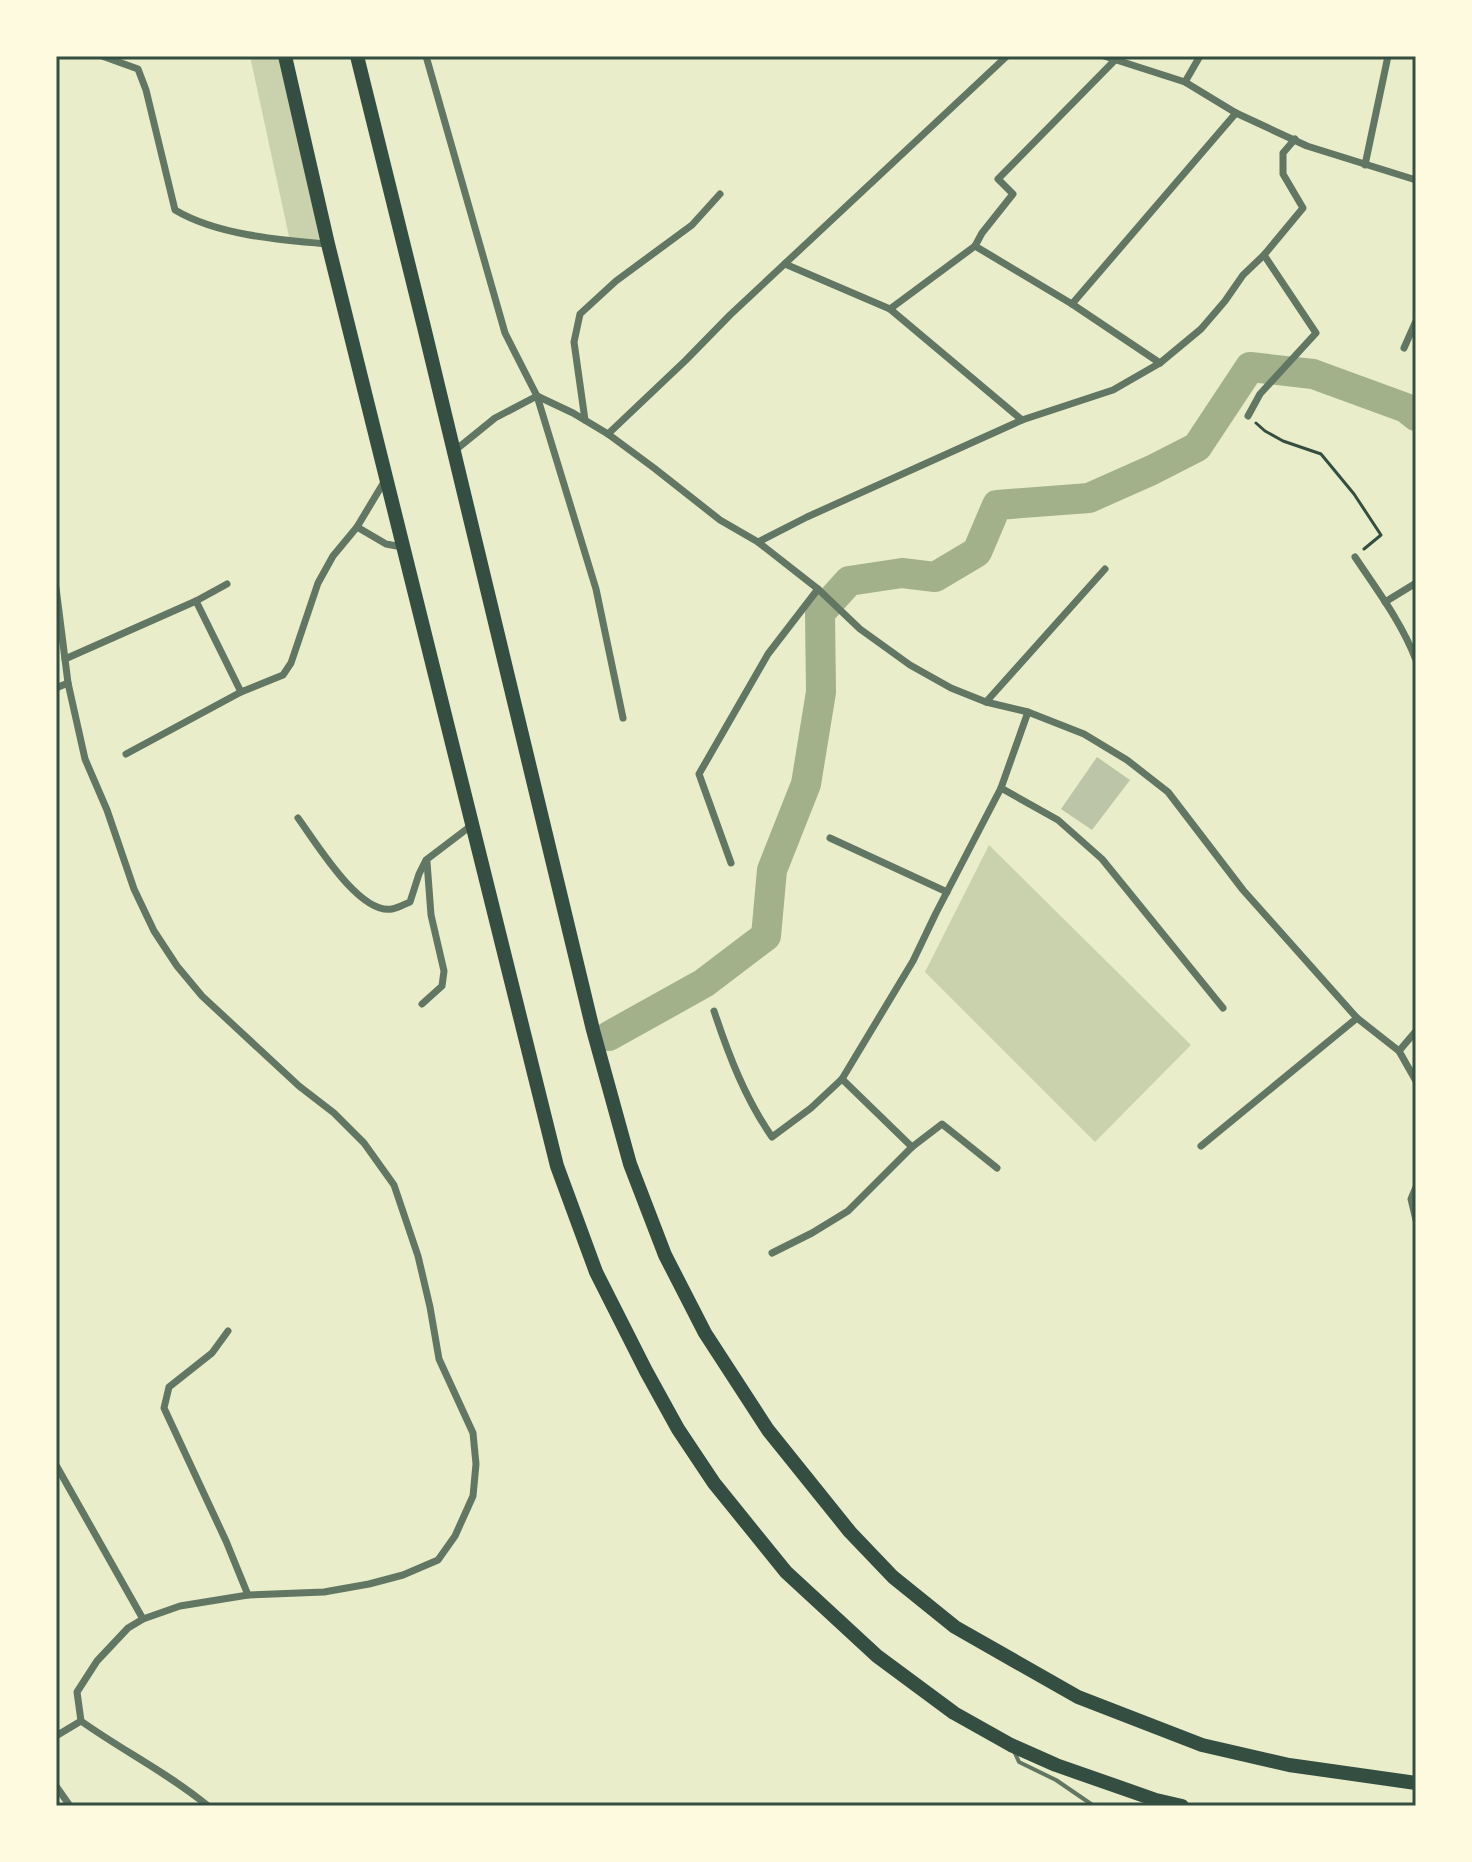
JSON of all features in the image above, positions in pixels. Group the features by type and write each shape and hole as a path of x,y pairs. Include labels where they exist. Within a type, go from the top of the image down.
{"highway":[{"path":"285,56 328,244 557,1166 596,1272 646,1371 678,1429 750,1529 786,1572 877,1656 954,1713 1011,1745 1095,1779 1182,1806"},
{"path":"357,56 589,1015 630,1164 665,1255 705,1333 768,1430 850,1532 893,1577 955,1627 1078,1697 1202,1745 1289,1765 1416,1783"}],"street":[{"path":"102,56 138,69 146,90 175,210 187,217 242,233 328,244"},
{"path":"426,56 505,333 537,396 596,589 623,718"},
{"path":"608,434 730,315 1007,56"},
{"path":"1104,56 1185,82 1236,113 1307,146 1416,180"},
{"path":"1185,82 1200,56"},
{"path":"1365,165 1388,56"},
{"path":"890,309 975,246 1013,194 998,179 1116,59"},
{"path":"1072,304 1236,113"},
{"path":"758,542 1022,420 1113,390 1160,363 1201,329 1243,275 1303,208 1283,174 1283,153 1295,139"},
{"path":"585,420 574,342 580,314 616,281 692,225 720,194"},
{"path":"975,246 1072,304 1160,363"},
{"path":"1248,416 1260,394 1316,333 1264,255"},
{"path":"785,264 890,309 1022,420"},
{"path":"1404,348 1416,321"},
{"path":"453,452 495,418 537,396"},
{"path":"537,396 608,434 720,520 758,542 818,589 860,629 910,665 951,688 986,702 1028,712 1084,734 1127,760 1168,792 1243,890 1357,1018 1399,1051 1416,1081"},
{"path":"126,754 241,692 283,675 291,663 318,583 387,478"},
{"path":"357,527 386,544 404,548"},
{"path":"1355,557 1385,602 1416,660"},
{"path":"986,702 1105,569"},
{"path":"1385,602 1416,583"},
{"path":"65,659 196,601 227,584"},
{"path":"56,588 68,683 85,759 107,810 134,889 154,931 202,996 299,1086 334,1113 364,1143 394,1185 418,1256 439,1359 473,1433 476,1464 473,1496 455,1536 438,1560 403,1575 369,1584 324,1592 248,1595 180,1606 143,1619 128,1628 97,1661 77,1692 81,1721 187,1789 208,1806"},
{"path":"731,863 699,774 768,654 818,589"},
{"path":"196,601 241,692"},
{"path":"56,688 68,683"},
{"path":"714,1011 741,1084 772,1137 811,1108 842,1079 913,961 983,826 1001,788 1028,712"},
{"path":"1001,788 1058,820 1102,859 1223,1008"},
{"path":"298,818 346,884 373,907 393,909 410,902 426,860 472,825"},
{"path":"830,838 947,892"},
{"path":"422,1004 442,986 444,971 431,915 426,860"},
{"path":"1201,1146 1357,1018"},
{"path":"1399,1051 1416,1031"},
{"path":"842,1079 912,1147"},
{"path":"772,1253 848,1211 912,1147 942,1124 997,1168"},
{"path":"1416,1187 1411,1199 1416,1220"},
{"path":"228,1331 212,1353 169,1387 164,1408 248,1595"},
{"path":"56,1465 143,1619"},
{"path":"56,1736 81,1721"},
{"path":"56,1786 70,1806"}],"lane":[{"path":"1011,1745 1019,1762 1056,1780 1094,1806"}],"path":[{"path":"1248,416 1283,441 1321,454 1354,494 1381,535 1355,557"}],"green space":[{"path":"250,56 285,56 328,244 290,241"},
{"path":"989,845 1191,1045 1095,1142 925,972"}],"building":[{"path":"1097,757 1130,780 1092,830 1061,809"}],"waterway":[{"path":"609,1036 704,983 766,936 772,870 806,784 821,692 820,613 849,581 902,573 935,577 977,552 997,505 1089,498 1197,447 1250,367 1313,374 1406,408 1416,416"}]}
